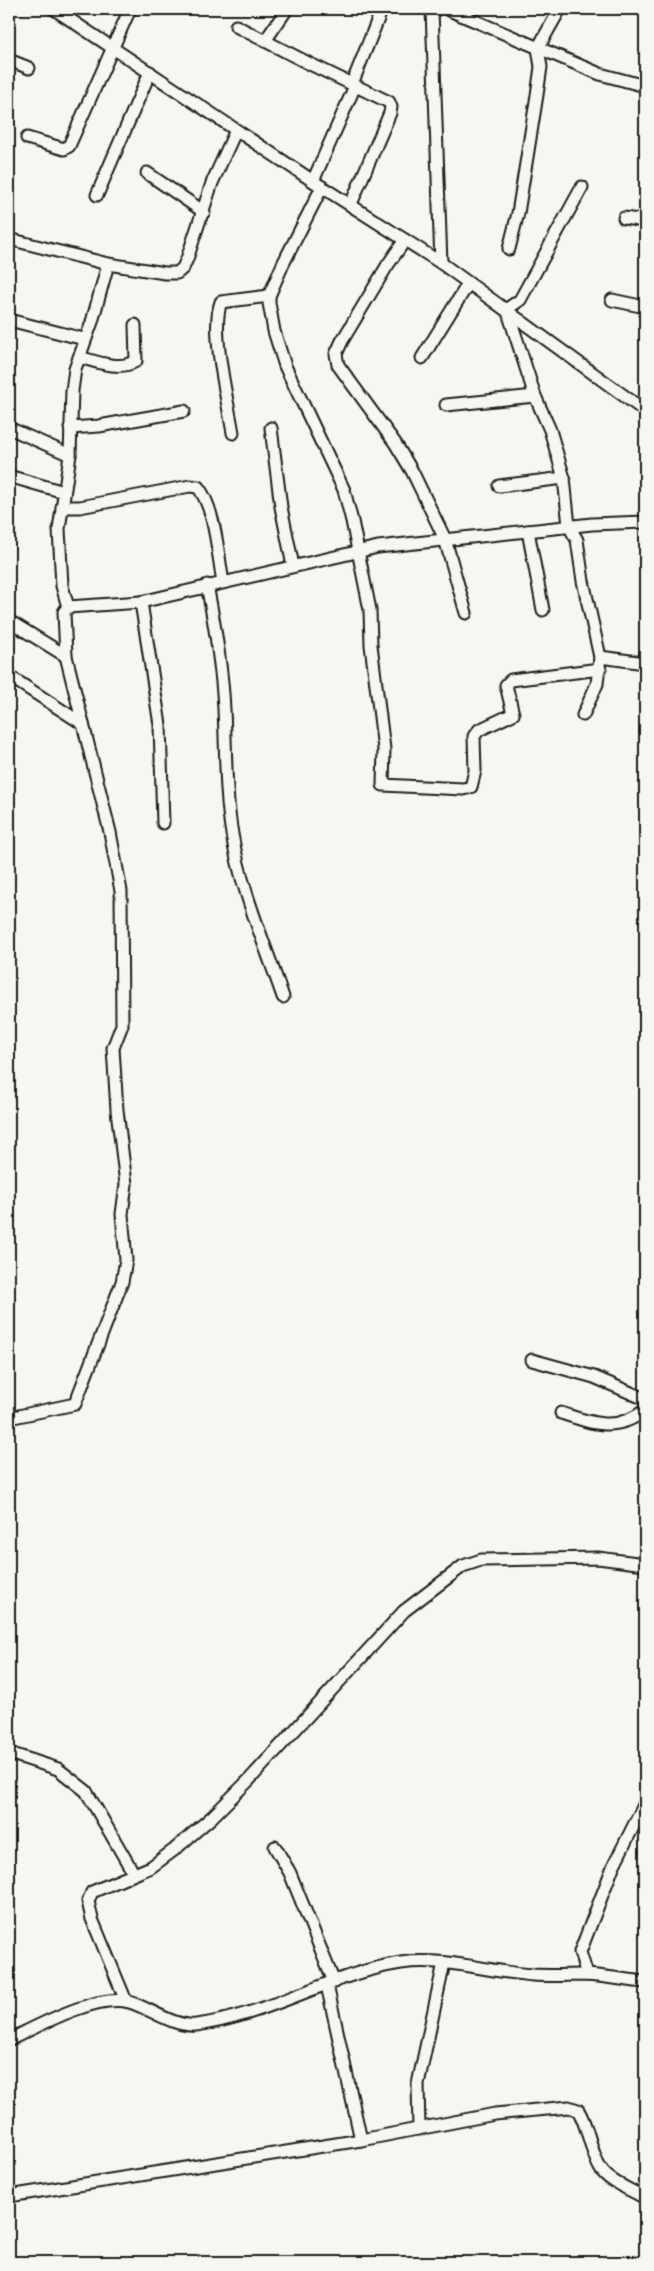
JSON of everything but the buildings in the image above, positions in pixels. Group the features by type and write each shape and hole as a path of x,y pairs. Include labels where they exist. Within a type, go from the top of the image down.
{"street":[{"path":"54,9 114,47 317,184 440,262 645,411"},
{"path":"27,138 64,149 69,146 130,9"},
{"path":"265,41 287,9"},
{"path":"382,9 317,184 269,296 274,331 285,366 344,490 359,551 370,610 371,645 384,749 384,784 463,789 471,787 475,771 474,736 479,730 512,714 506,686 511,680 600,663 645,664"},
{"path":"432,9 440,262"},
{"path":"447,9 600,74 645,86"},
{"path":"509,249 518,214 529,135 537,95 541,67 538,48 560,9"},
{"path":"236,26 389,102 391,107 351,204"},
{"path":"9,60 30,68"},
{"path":"97,195 150,72"},
{"path":"9,239 108,264 165,273 177,273 187,259 212,184 236,130"},
{"path":"147,172 204,212"},
{"path":"507,309 520,300 582,187"},
{"path":"624,218 645,221"},
{"path":"405,240 386,266 342,340 336,354 338,365 395,443 412,471 445,539 466,613"},
{"path":"68,607 62,586 59,563 62,507 70,455 72,391 75,369 84,339 92,322 108,264"},
{"path":"422,358 468,284"},
{"path":"233,433 218,335 219,308 221,302 269,296"},
{"path":"612,300 645,306"},
{"path":"507,309 535,396 550,430 564,478 568,526 577,540 583,581 600,663 597,684 583,715"},
{"path":"9,320 84,339"},
{"path":"79,357 102,363 130,365 136,361 135,325"},
{"path":"446,405 535,396"},
{"path":"70,428 99,426 184,412"},
{"path":"9,428 70,455"},
{"path":"271,428 281,507 293,566"},
{"path":"12,477 64,492"},
{"path":"500,486 564,478"},
{"path":"62,507 80,508 190,486 198,487 203,493 210,514 223,582"},
{"path":"9,1418 75,1404 122,1282 126,1260 122,1214 126,1184 117,1110 113,1048 122,1025 121,891 110,832 66,656 64,612 68,607 141,602 207,585 359,551 445,539 568,526 645,522"},
{"path":"528,531 543,610"},
{"path":"207,585 220,660 224,710 224,755 232,834 241,875 284,997"},
{"path":"141,602 160,725 163,823"},
{"path":"9,620 66,656"},
{"path":"9,676 83,724"},
{"path":"532,1360 594,1377 645,1399"},
{"path":"561,1413 600,1425 627,1420 645,1410"},
{"path":"126,2001 92,1919 88,1902 92,1892 151,1867 212,1817 249,1780 404,1611 463,1566 481,1560 598,1558 645,1564"},
{"path":"9,1753 58,1769 86,1791 134,1874"},
{"path":"587,1975 580,1952 614,1867 645,1803"},
{"path":"275,1847 290,1873 331,1984 360,2140"},
{"path":"9,2040 99,2001 126,2001 152,2010 176,2022 194,2025 225,2019 402,1963 444,1963 532,1975 587,1975 645,1982"},
{"path":"419,2128 418,2084 444,1963"},
{"path":"9,2196 360,2140 495,2114 569,2107 578,2110 584,2120 600,2168 608,2176 645,2198"}]}
